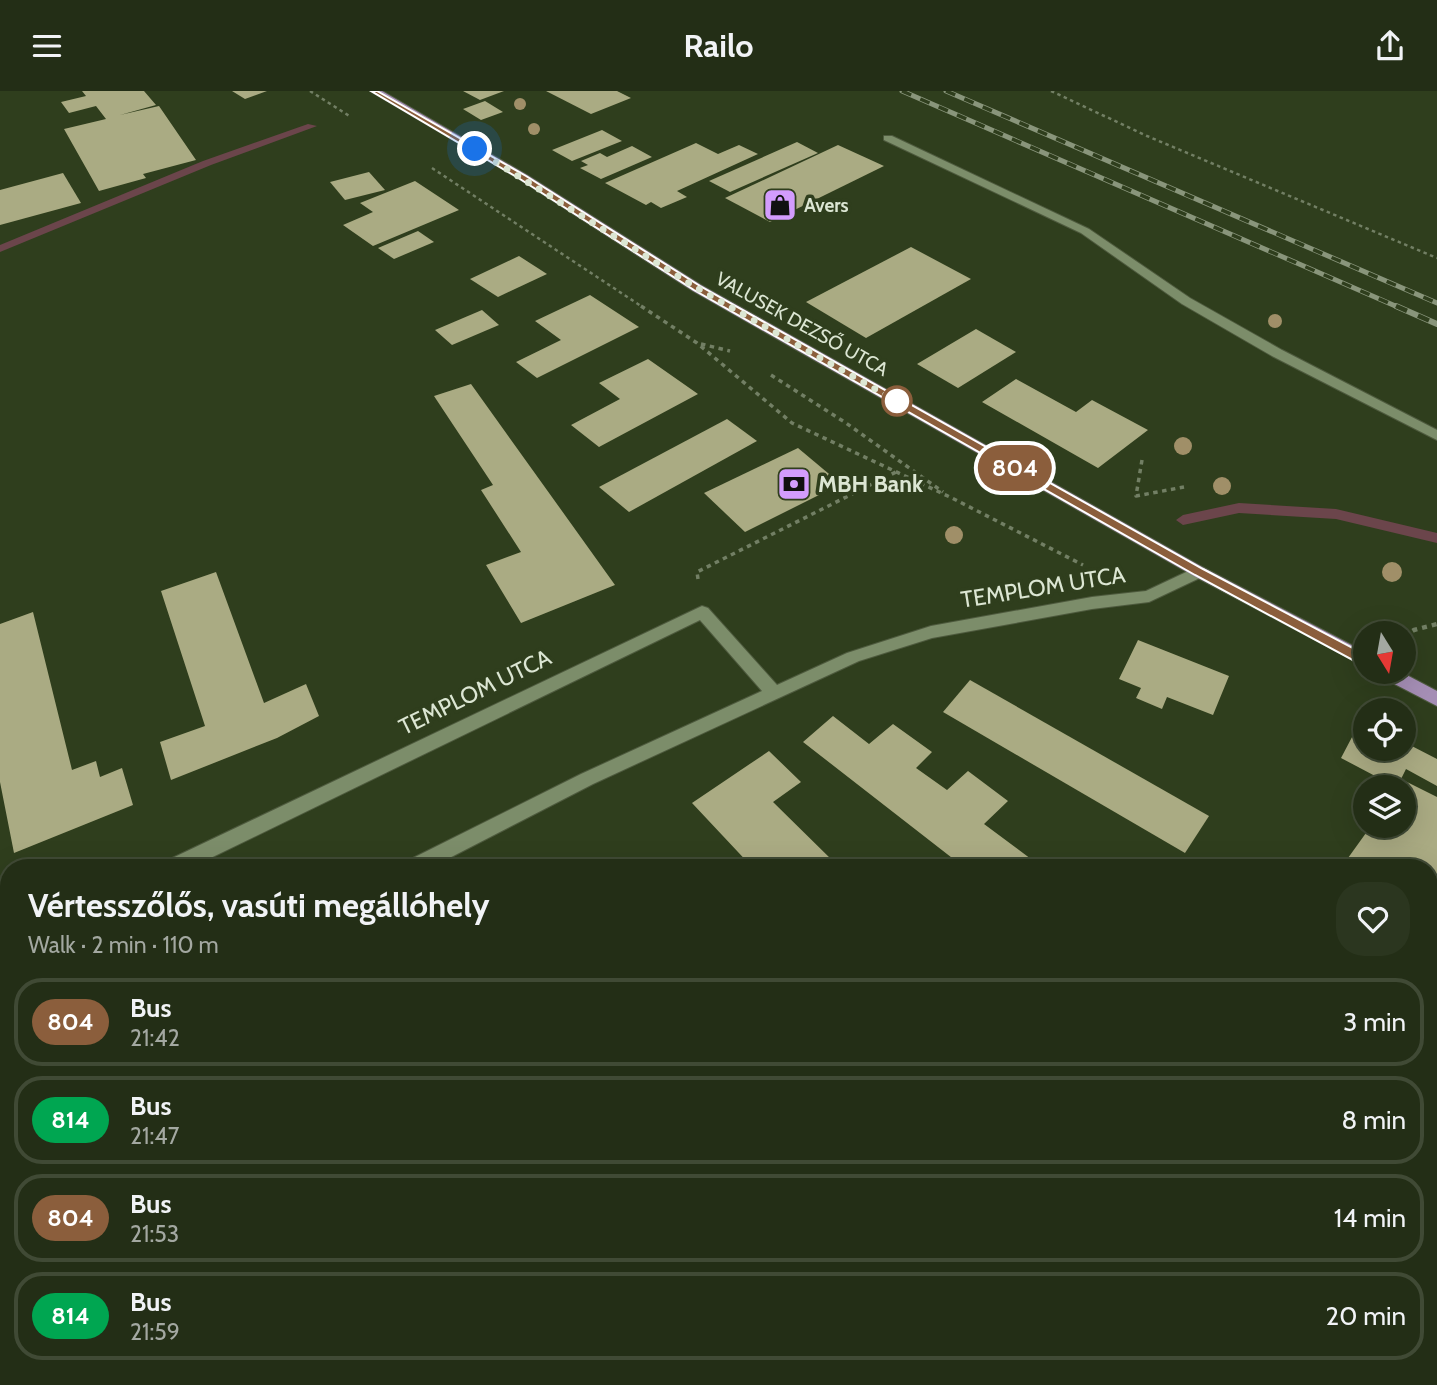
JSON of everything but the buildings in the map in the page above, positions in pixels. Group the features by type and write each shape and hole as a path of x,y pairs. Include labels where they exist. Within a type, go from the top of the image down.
{"main road":[{"name":"VALUSEK DEZSŐ UTCA","path":"375,91 523,177 697,288 1199,572 1353,654"},
{"path":"1409,684 1437,699"}],"street":[{"path":"888,138 1085,231 1198,307 1277,353 1437,436"},
{"name":"TEMPLOM UTCA","path":"430,859 587,779 853,657 931,632 1092,603 1149,596 1199,572"},
{"path":"702,612 775,694"},
{"name":"TEMPLOM UTCA","path":"190,859 702,612"}],"path":[{"path":"310,91 356,119"},
{"path":"1051,91 1147,136 1437,258"},
{"path":"423,162 697,343 792,422 952,498 1062,556"},
{"path":"697,343 735,353"},
{"path":"768,374 846,423 952,498"},
{"path":"1142,460 1136,496 1184,487"},
{"path":"702,612 697,572 897,472"},
{"path":"1416,629 1437,624"}],"waterway":[{"path":"0,249 207,163 312,126"},
{"path":"1183,520 1239,508 1336,514 1437,538"}],"railway":[{"path":"902,91 1400,308"},
{"path":"946,91 1437,303"},
{"path":"1396,306 1437,324"}],"bus line":[{"name":"804","path":"375,91 523,177 697,288 1199,572 1353,654"}],"place":[{"name":"Avers","path":"780,205"},
{"name":"MBH Bank","path":"794,484"}],"route":[{"path":"475,149 697,288 907,407 897,401"}]}
